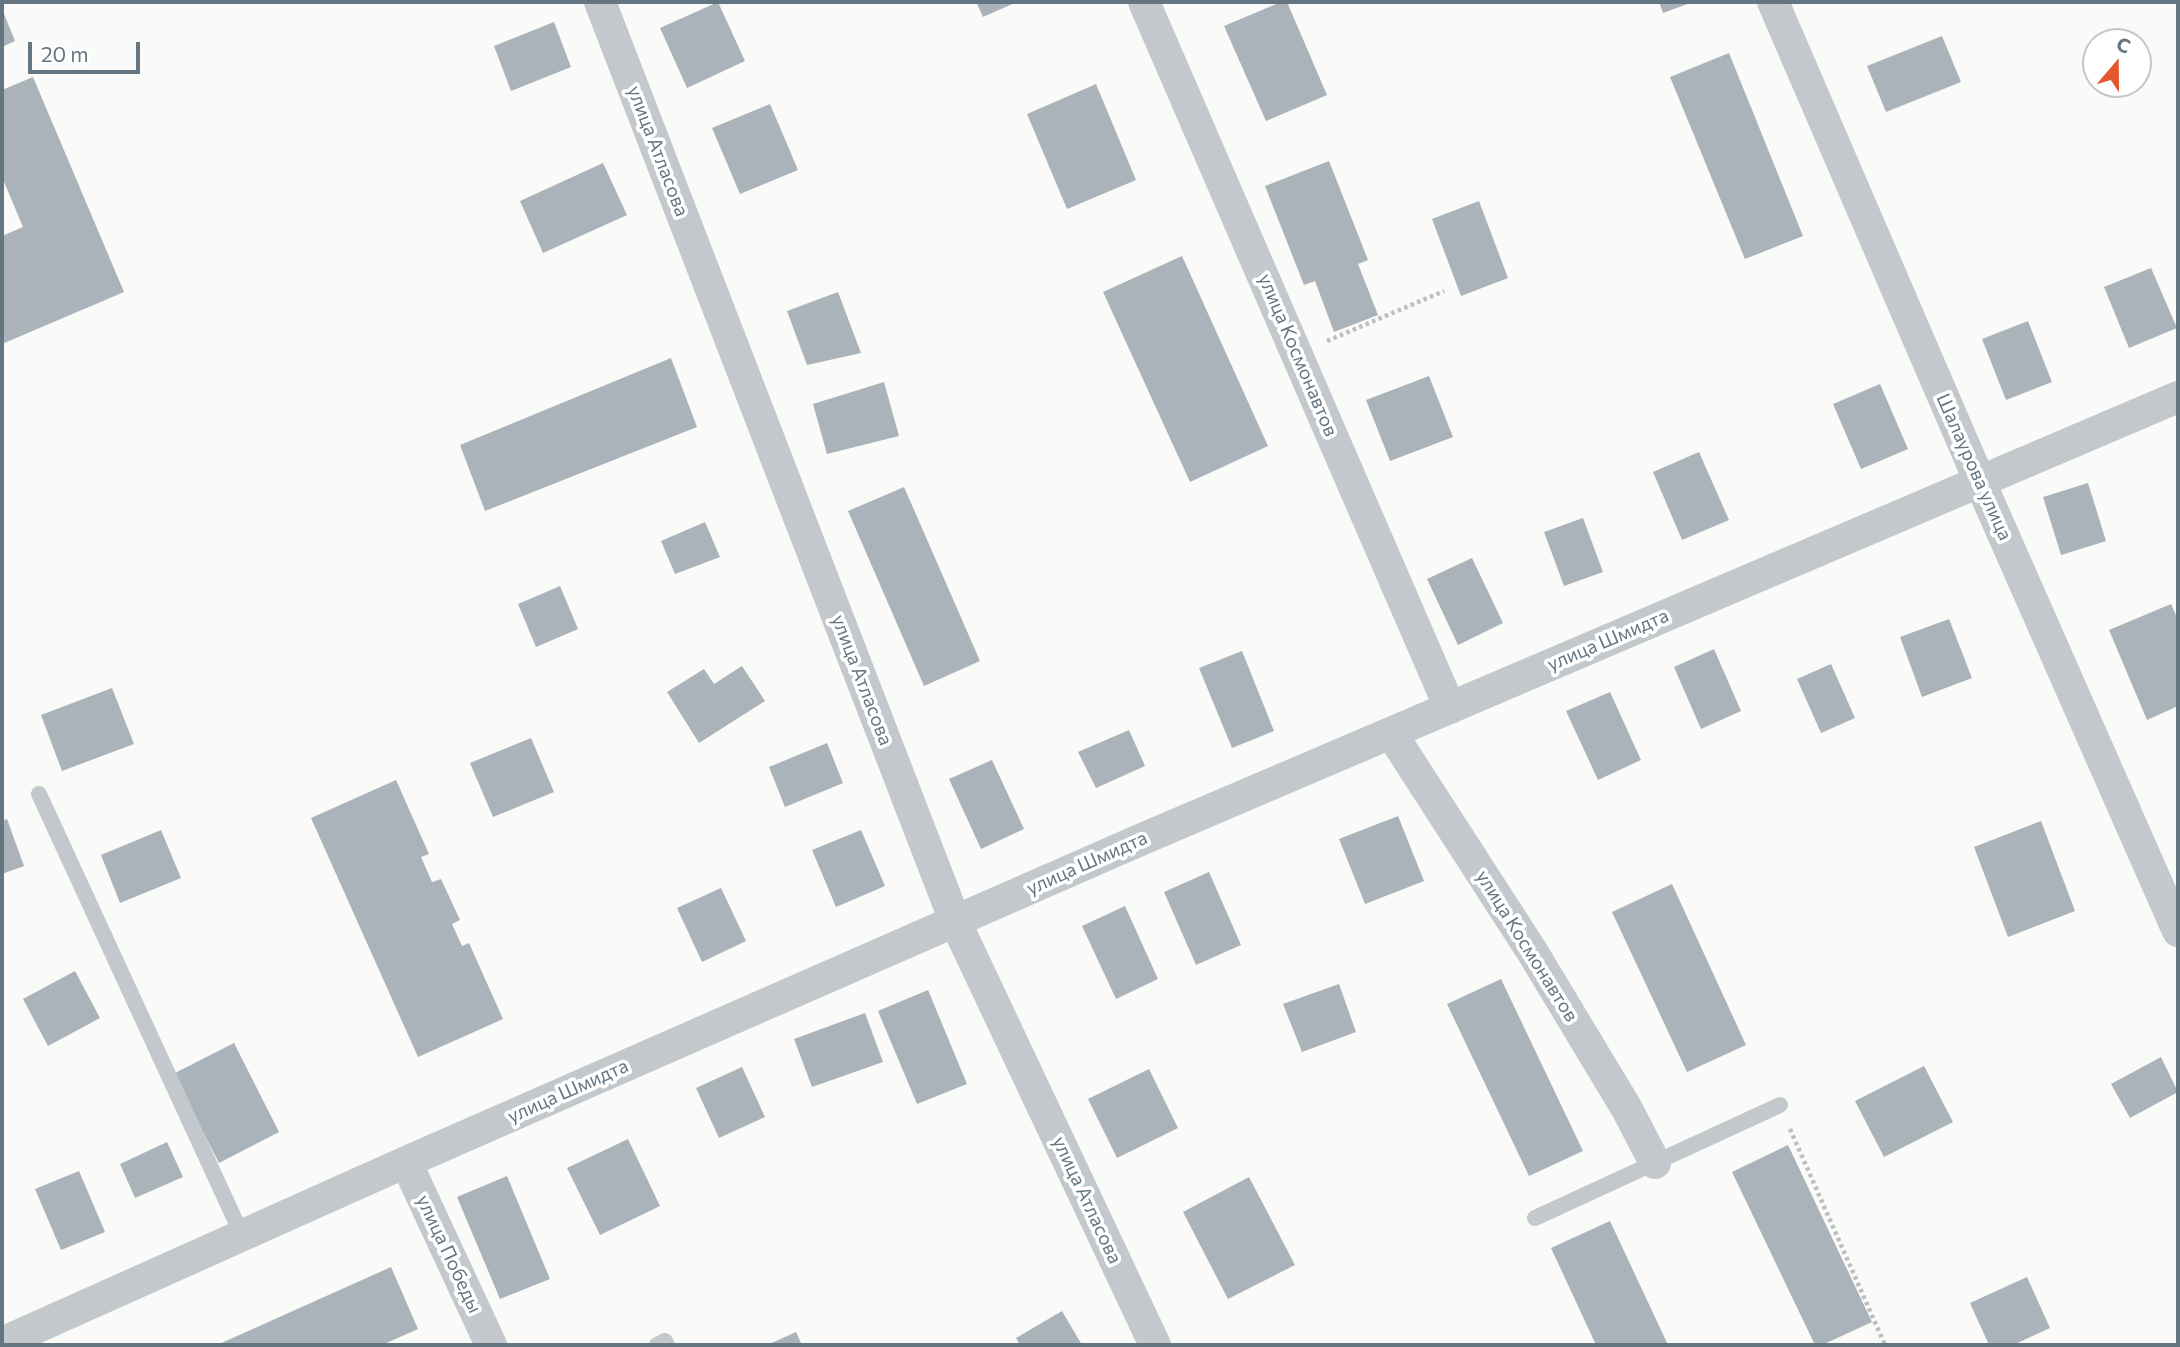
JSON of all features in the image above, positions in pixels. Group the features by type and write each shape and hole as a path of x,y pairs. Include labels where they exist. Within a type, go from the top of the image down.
{"street":[{"name":"улица Атласова","path":"600,2 955,921 1155,1345"},
{"name":"улица Космонавтов","path":"1144,2 1450,708"},
{"name":"Шалаурова улица","path":"1773,2 1980,482 2178,930"},
{"name":"улица Шмидта","path":"2,1343 955,921 2178,397"},
{"name":"улица Космонавтов","path":"1391,733 1539,964 1627,1109 1654,1163"},
{"name":"улица Победы","path":"407,1162 491,1345"}],"lane":[{"path":"39,794 242,1235"},
{"path":"1535,1218 1780,1105"},
{"path":"657,1345 665,1341 667,1345"}],"path":[{"path":"1297,354 1444,290"},
{"path":"1780,1105 1885,1345"}],"building":[{"path":"718,2 745,61 687,88 660,28"},
{"path":"976,2 1017,2 983,17"},
{"path":"1281,2 1287,2 1327,95 1266,121 1224,26"},
{"path":"1659,2 1693,2 1663,13"},
{"path":"2,9 15,41 2,47"},
{"path":"554,22 571,67 511,91 494,46"},
{"path":"1942,36 1961,82 1886,112 1867,66"},
{"path":"1729,53 1803,236 1745,259 1670,77"},
{"path":"33,77 124,292 2,344 2,236 23,227 2,177 2,90"},
{"path":"1096,84 1136,180 1067,209 1027,114"},
{"path":"770,104 798,170 740,194 712,128"},
{"path":"1329,161 1368,260 1358,264 1378,315 1334,332 1315,281 1304,285 1265,186"},
{"path":"603,163 627,215 543,253 520,201"},
{"path":"1479,201 1508,278 1461,296 1432,219"},
{"path":"1182,256 1268,446 1190,482 1103,292"},
{"path":"2151,268 2177,328 2129,348 2104,287"},
{"path":"838,292 861,353 807,365 787,311"},
{"path":"2028,321 2052,382 2006,400 1982,339"},
{"path":"671,358 697,427 485,511 460,445"},
{"path":"1429,376 1453,437 1390,461 1366,400"},
{"path":"884,382 899,436 827,454 813,404"},
{"path":"1880,384 1908,449 1861,469 1833,404"},
{"path":"1699,452 1729,520 1682,540 1653,472"},
{"path":"2088,483 2106,541 2061,555 2043,497"},
{"path":"904,487 980,661 924,686 848,511"},
{"path":"1583,518 1603,572 1564,586 1544,532"},
{"path":"705,522 720,557 675,574 661,541"},
{"path":"1472,558 1503,623 1458,645 1427,579"},
{"path":"560,586 578,629 536,647 518,604"},
{"path":"2171,604 2178,620 2178,706 2147,720 2109,630"},
{"path":"1949,619 1972,678 1922,697 1900,637"},
{"path":"1714,649 1741,711 1701,729 1674,667"},
{"path":"1242,651 1274,731 1232,748 1199,668"},
{"path":"1831,664 1855,718 1821,733 1797,679"},
{"path":"742,666 765,701 699,743 667,692 704,669 714,684"},
{"path":"112,688 134,744 62,771 41,715"},
{"path":"1610,692 1641,760 1598,780 1566,711"},
{"path":"1129,730 1145,766 1096,788 1078,752"},
{"path":"531,738 554,792 493,817 470,763"},
{"path":"827,743 843,783 785,807 769,767"},
{"path":"992,760 1024,829 981,849 949,779"},
{"path":"396,780 429,854 421,857 432,882 441,879 460,920 452,924 462,946 469,943 503,1019 418,1057 311,818"},
{"path":"1398,816 1424,881 1365,904 1339,839"},
{"path":"7,819 24,866 2,874 2,821"},
{"path":"2041,821 2075,911 2008,937 1974,847"},
{"path":"161,830 181,878 120,903 101,855"},
{"path":"861,830 885,886 836,907 812,850"},
{"path":"1209,872 1241,945 1196,965 1164,892"},
{"path":"1672,884 1746,1045 1687,1072 1612,912"},
{"path":"721,888 746,941 702,962 677,908"},
{"path":"1125,906 1158,979 1116,999 1082,926"},
{"path":"75,971 100,1018 48,1046 23,999"},
{"path":"1501,979 1583,1151 1529,1176 1447,1004"},
{"path":"1339,984 1356,1032 1302,1052 1283,1004"},
{"path":"928,990 967,1084 917,1104 878,1011"},
{"path":"865,1013 883,1062 812,1087 794,1039"},
{"path":"234,1043 279,1132 219,1163 173,1074"},
{"path":"2161,1057 2178,1092 2130,1118 2111,1084"},
{"path":"1924,1066 1953,1122 1884,1157 1855,1101"},
{"path":"742,1067 765,1117 719,1138 696,1088"},
{"path":"1149,1069 1178,1128 1117,1158 1088,1099"},
{"path":"628,1139 660,1206 600,1235 567,1168"},
{"path":"167,1142 183,1177 135,1198 120,1164"},
{"path":"1788,1145 1872,1322 1822,1345 1815,1345 1732,1172"},
{"path":"79,1171 105,1232 61,1250 35,1189"},
{"path":"507,1176 550,1279 500,1299 457,1197"},
{"path":"1249,1177 1295,1265 1228,1299 1183,1212"},
{"path":"1610,1221 1668,1345 1596,1345 1551,1248"},
{"path":"391,1267 418,1329 382,1345 217,1345"},
{"path":"2027,1277 2050,1328 2013,1345 1989,1345 1970,1303"},
{"path":"1062,1311 1082,1345 1020,1345 1016,1338"},
{"path":"796,1332 802,1345 767,1345"}]}
